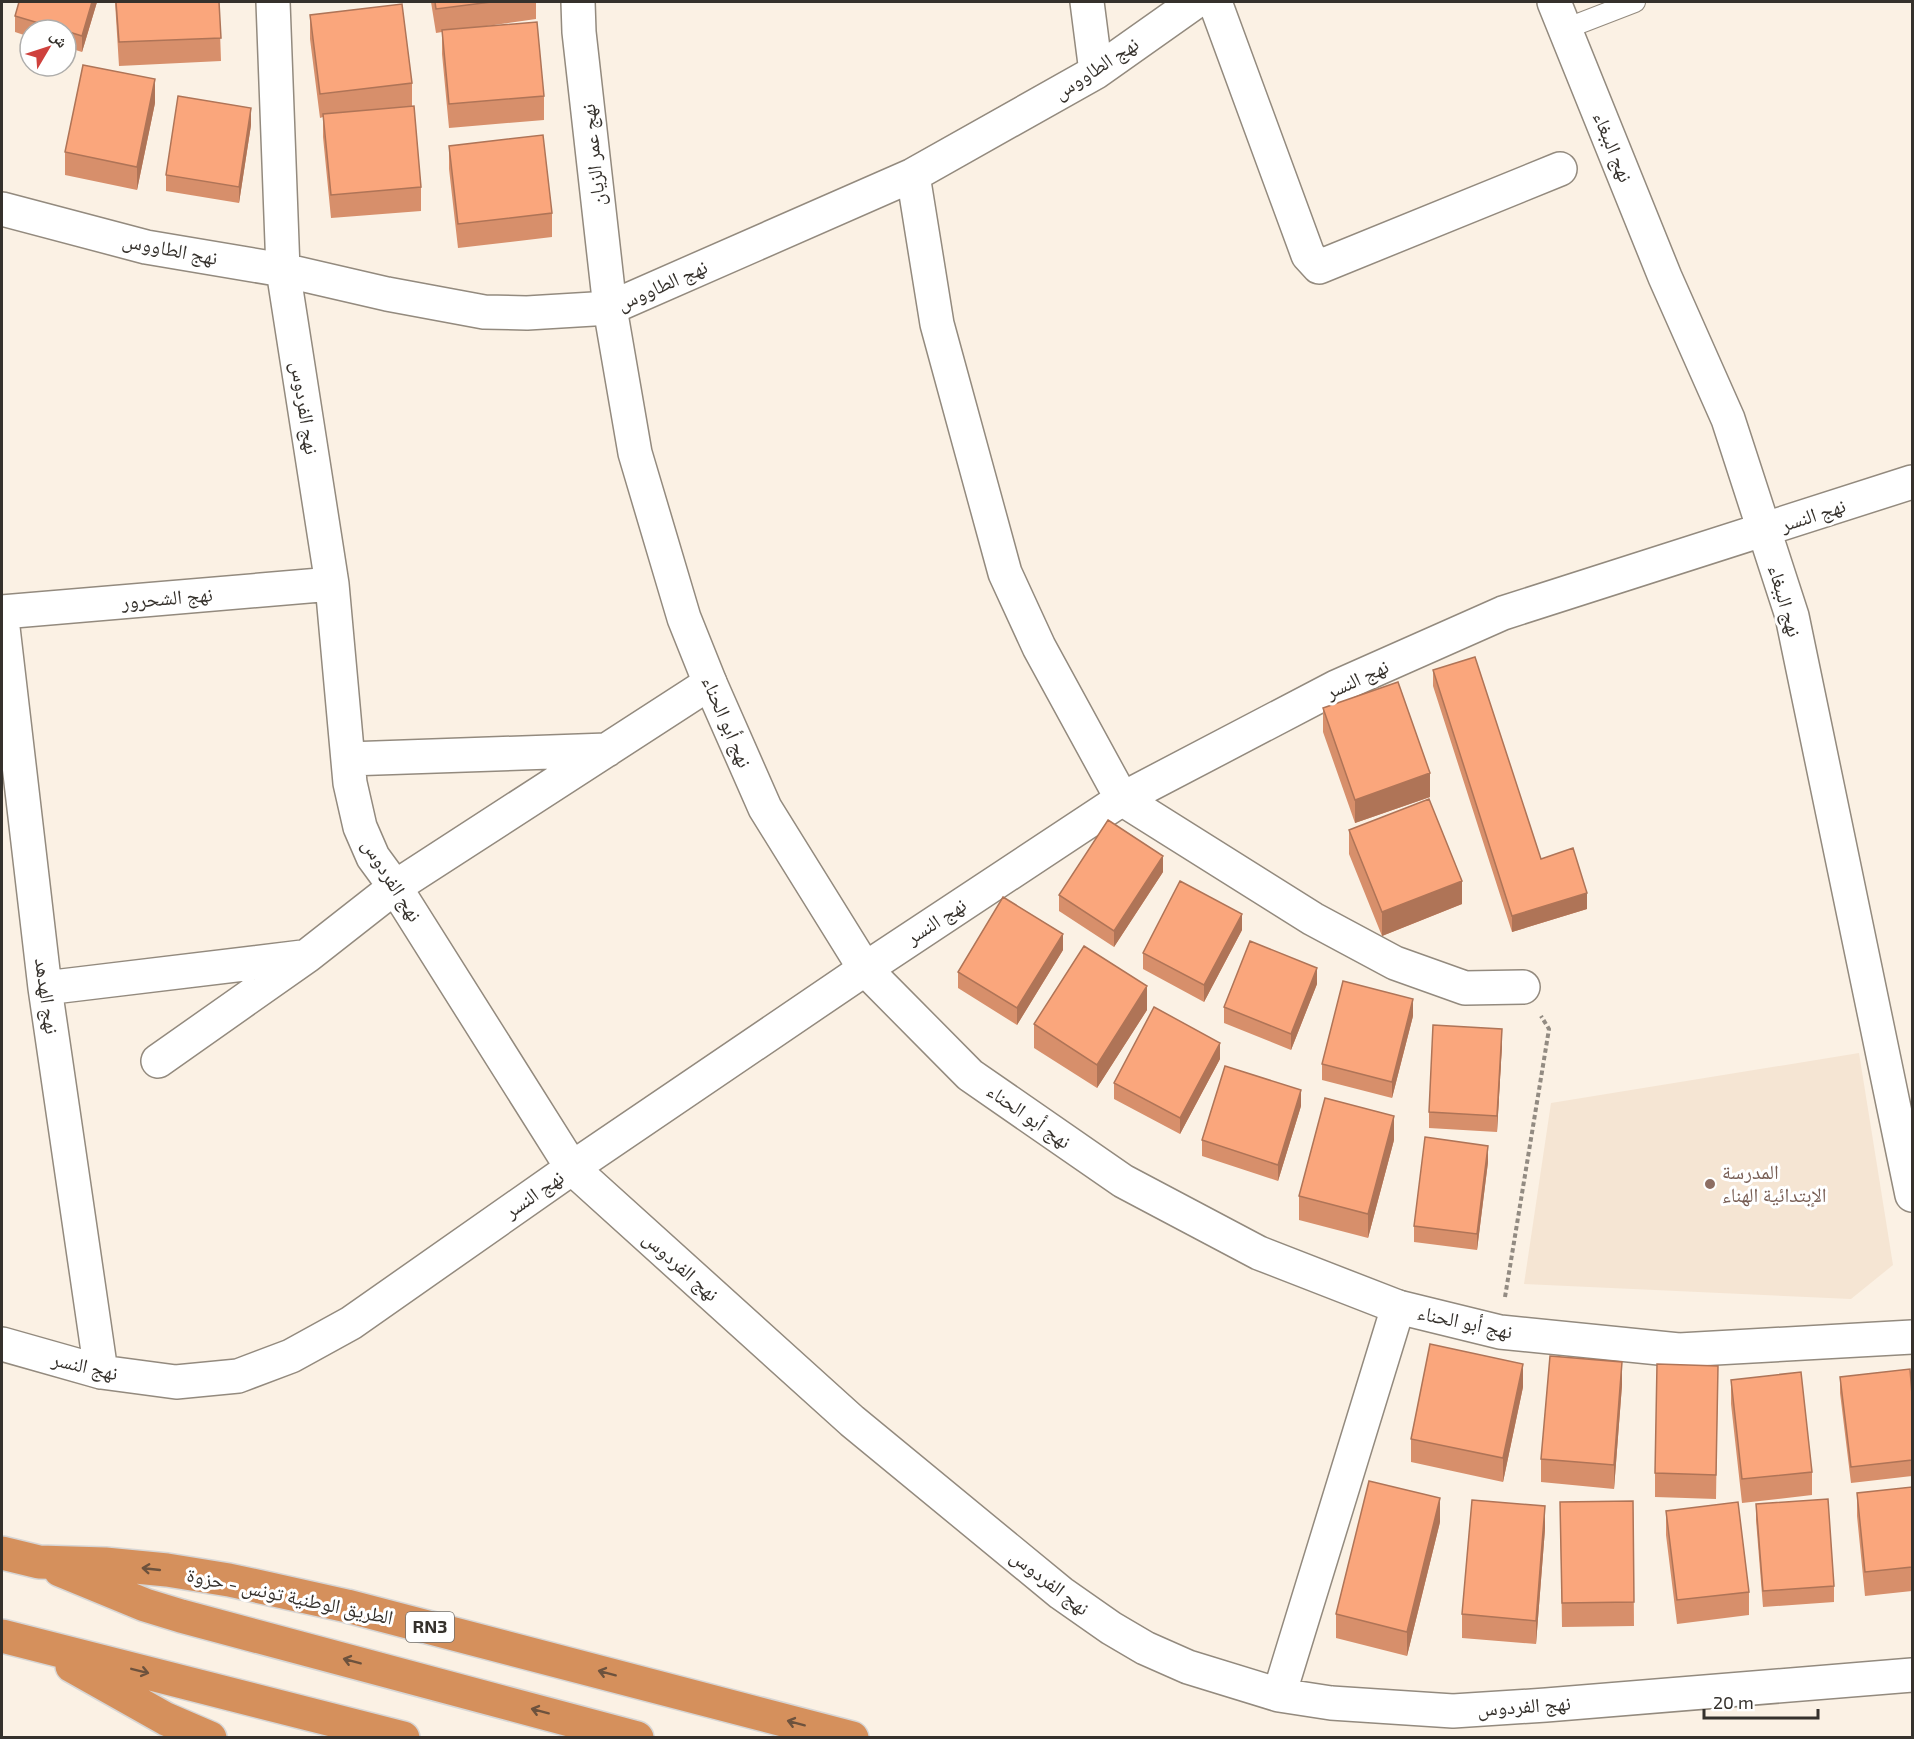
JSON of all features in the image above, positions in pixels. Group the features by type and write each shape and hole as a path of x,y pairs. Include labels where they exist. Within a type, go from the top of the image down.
{"highway":[{"name":"الطريق الوطنية تونس - حزوة","path":"2,1553 39,1562 105,1564 167,1570 291,1593 852,1737"},
{"path":"39,1562 145,1605 181,1617 637,1737"},
{"path":"2,1636 87,1673 166,1719 210,1737"},
{"path":"2,1636 403,1737"}],"street":[{"name":"نهج الفردوس","path":"273,2 283,270 332,584 350,783 360,827 374,857 572,1168 852,1420 1061,1593 1111,1628 1145,1648 1188,1667 1279,1695 1342,1704 1453,1711 1912,1674"},
{"name":"نهج عمر الزيان","path":"578,2 579,32 610,308"},
{"path":"1087,2 1096,72"},
{"name":"نهج الطاووس","path":"2,209 146,247 283,270 387,294 484,312 527,313 610,308 912,175 1096,72 1195,2"},
{"path":"1215,2 1308,255 1319,267 1560,169"},
{"name":"نهج الببغاء","path":"1560,15 1665,277 1728,419 1792,616 1903,1100 1912,1195"},
{"path":"912,175 937,324 1005,573 1039,647 1122,799 1313,919 1395,963 1465,988 1523,987"},
{"name":"نهج أبو الحناء","path":"610,308 635,453 684,618 765,808 865,969 970,1075 1123,1181 1259,1253 1398,1307 1500,1332 1679,1350 1912,1337"},
{"name":"نهج النسر","path":"2,1344 101,1372 176,1382 238,1376 291,1356 351,1323 572,1168 865,969 1122,799 1336,687 1503,613 1912,482"},
{"name":"نهج الشحرور","path":"2,612 332,584"},
{"name":"نهج الهدهد","path":"2,618 45,988 101,1372"},
{"path":"158,1061 307,956 395,887 710,683"},
{"path":"348,759 607,750"},
{"path":"45,988 307,956"},
{"path":"1279,1695 1398,1307"}],"lane":[{"path":"1560,15 1635,2"}],"path":[{"path":"1500,1332 1549,1029 1523,987"}],"shaded area":[{"name":"المدرسة الإبتدائية الهناء","path":"1859,1053 1893,1265 1851,1299 1524,1284 1551,1103"}],"building":[{"path":"19,2 92,2 82,36 78,35 78,18 15,16"},
{"path":"116,2 219,2 221,38 119,42"},
{"path":"435,2 491,2 436,9"},
{"path":"402,4 412,83 320,94 310,15"},
{"path":"537,22 544,96 449,104 442,30"},
{"path":"83,65 155,79 137,167 65,152"},
{"path":"178,96 251,108 239,187 166,175"},
{"path":"414,106 421,187 331,195 323,114"},
{"path":"543,135 552,213 458,224 449,146"},
{"path":"1475,657 1541,859 1573,848 1587,893 1512,916 1433,670"},
{"path":"1398,682 1430,773 1355,800 1323,708"},
{"path":"1429,799 1462,881 1382,912 1349,830"},
{"path":"1108,820 1163,856 1114,931 1059,895"},
{"path":"1180,881 1242,914 1204,985 1143,953"},
{"path":"1003,897 1063,934 1017,1008 958,972"},
{"path":"1250,941 1317,968 1291,1034 1224,1007"},
{"path":"1084,946 1147,986 1097,1065 1034,1024"},
{"path":"1343,981 1413,999 1392,1082 1322,1064"},
{"path":"1154,1007 1220,1043 1180,1118 1114,1083"},
{"path":"1433,1025 1502,1029 1497,1116 1429,1112"},
{"path":"1225,1066 1301,1090 1278,1165 1202,1140"},
{"path":"1325,1098 1394,1116 1368,1214 1299,1196"},
{"path":"1425,1137 1488,1146 1477,1234 1414,1226"},
{"path":"1430,1344 1523,1364 1503,1458 1411,1439"},
{"path":"1550,1356 1622,1362 1614,1465 1541,1459"},
{"path":"1657,1364 1718,1366 1716,1475 1655,1473"},
{"path":"1910,1369 1912,1460 1851,1467 1840,1377"},
{"path":"1801,1372 1812,1472 1742,1479 1731,1380"},
{"path":"1369,1481 1440,1498 1407,1632 1336,1614"},
{"path":"1912,1487 1912,1567 1865,1572 1857,1493"},
{"path":"1828,1499 1834,1586 1763,1591 1756,1504"},
{"path":"1472,1500 1545,1506 1536,1621 1462,1614"},
{"path":"1633,1501 1634,1602 1562,1603 1560,1502"},
{"path":"1738,1502 1749,1592 1677,1600 1666,1511"}],"place":[{"name":"المدرسة الإبتدائية الهناء","path":"1710,1184"}]}
